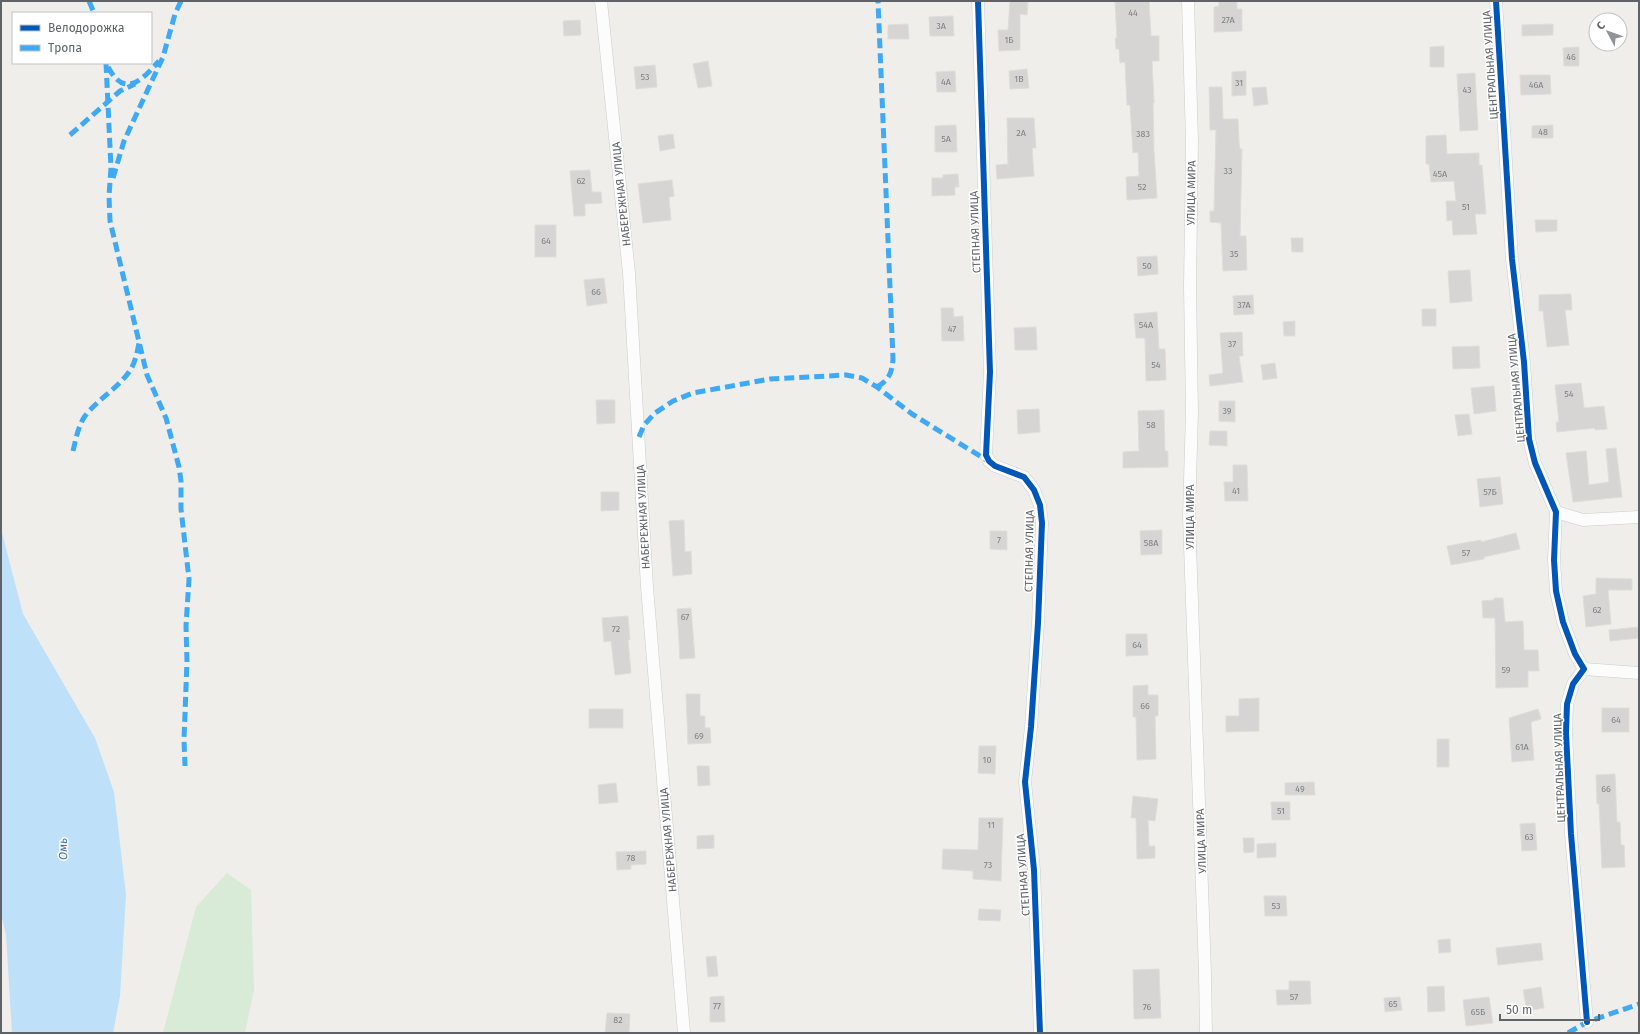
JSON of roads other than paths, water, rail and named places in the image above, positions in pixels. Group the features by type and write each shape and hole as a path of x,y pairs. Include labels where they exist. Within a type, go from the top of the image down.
{"street":[{"name":"НАБЕРЕЖНАЯ УЛИЦА","path":"601,1 629,273 647,587 684,1033"},
{"name":"СТЕПНАЯ УЛИЦА","path":"978,1 990,372 986,455 989,461 995,466 1024,478 1034,490 1040,505 1042,523 1038,623 1031,727 1025,782 1034,870 1040,1033"},
{"name":"УЛИЦА МИРА","path":"1188,1 1192,141 1190,287 1192,412 1189,516 1206,973 1206,1033"},
{"name":"ЦЕНТРАЛЬНАЯ УЛИЦА","path":"1496,1 1512,259 1524,362 1529,439 1535,463 1556,512 1554,560 1556,591 1563,622 1584,669 1573,684 1567,704 1566,734 1571,834 1587,1022"},
{"path":"1556,512 1583,520 1639,517"},
{"path":"1584,669 1639,673"}],"water":[{"name":"Омь","path":"1,529 23,614 95,738 114,792 126,895 120,996 113,1033 12,1033 6,935 1,914"}]}
